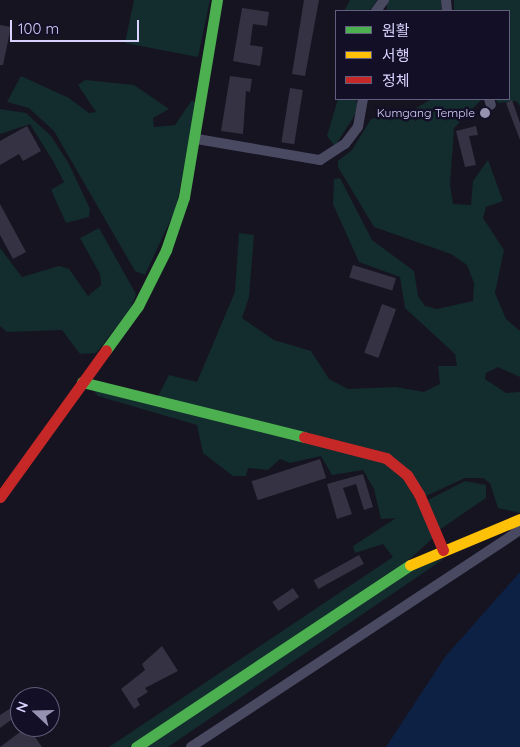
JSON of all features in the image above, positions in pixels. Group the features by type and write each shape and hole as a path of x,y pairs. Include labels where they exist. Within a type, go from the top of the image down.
{"street":[{"path":"0,497 138,306 166,250 184,197 196,139 217,0"},
{"path":"196,139 320,160 345,144 358,127 363,100"},
{"path":"82,382 378,454 407,475 442,550"},
{"path":"136,747 403,568 520,518"},
{"path":"191,747 520,530"}],"green space":[{"path":"134,0 210,0 198,57 125,43"},
{"path":"350,0 377,0 370,10 345,10"},
{"path":"387,0 441,0 441,10 387,10"},
{"path":"454,0 520,0 520,106 516,101 498,103 496,100 510,100 510,10 454,10"},
{"path":"21,76 69,98 89,113 96,112 78,85 85,80 134,85 169,109 153,118 154,127 175,125 192,100 196,104 176,208 145,275 135,271 54,131 29,108 7,102"},
{"path":"338,100 356,100 358,110 335,146 327,136"},
{"path":"429,100 481,100 454,128 450,185 453,204 471,205 473,181 488,160 503,201 486,207 483,218 504,250 495,293 506,319 520,331 520,377 498,367 486,373 485,379 506,393 520,392 520,513 498,508 490,483 483,478 465,478 424,497 408,471 157,398 169,375 197,382 235,292 239,233 254,235 249,297 242,318 274,340 311,351 329,379 348,389 396,387 424,392 440,384 438,366 457,366 455,354 405,308 400,277 359,262 333,204 334,179 340,178 372,240 414,271 418,296 425,306 437,309 473,301 474,283 467,265 451,254 374,227 338,167 338,161 352,150 371,119 415,109"},
{"path":"0,109 26,113 51,136 69,164 90,209 89,217 66,223 51,190 64,182 53,161 30,124 0,134"},
{"path":"99,228 136,294 131,308 96,353 80,354 62,330 7,332 0,326 0,248 22,277 59,266 69,269 88,296 101,285 100,274 80,238"},
{"path":"91,388 378,458 404,477 434,537 411,558 129,747 109,747 393,557 383,544 355,553 353,546 396,518 381,519 374,489 363,470 332,475 321,456 290,463 280,459 268,470 248,468 246,476 233,476 203,453 197,425 98,396"},
{"path":"465,481 486,485 486,498 439,530 426,501"},
{"path":"445,558 168,747 145,747 403,573"}],"water":[{"path":"520,572 520,747 386,747 445,657"}],"building":[{"path":"304,0 319,0 305,76 292,74"},
{"path":"242,8 269,12 267,26 253,24 250,45 263,47 260,66 233,61"},
{"path":"0,25 11,27 3,65 0,65"},
{"path":"230,76 252,79 250,92 246,91 243,134 221,131"},
{"path":"290,88 303,90 294,144 281,142"},
{"path":"512,100 520,123 520,140 506,103"},
{"path":"27,126 41,151 23,161 19,154 0,165 0,141"},
{"path":"476,126 478,135 469,136 476,165 465,167 456,131"},
{"path":"0,204 26,252 13,259 0,235"},
{"path":"353,265 396,278 392,291 349,277"},
{"path":"382,304 396,309 378,358 364,353"},
{"path":"320,459 326,478 258,500 252,481"},
{"path":"363,474 373,507 364,510 356,484 343,488 352,514 337,519 327,484"},
{"path":"359,555 364,564 318,589 314,580"},
{"path":"293,588 299,597 278,611 272,602"},
{"path":"162,646 178,671 145,688 148,692 137,699 140,705 134,709 121,689 145,670 142,664"},
{"path":"10,709 10,721 0,728 0,715"},
{"path":"13,737 35,737 42,747 0,747"}],"traffic: fast":[{"path":"106,350 138,306 166,250 184,197 217,0"},
{"path":"82,382 304,437"},
{"path":"136,747 410,565"}],"traffic: slow":[{"path":"410,565 520,519"}],"traffic: jam":[{"path":"0,497 106,350"},
{"path":"304,437 386,458 407,475 419,494 443,550"}],"place":[{"name":"Kumgang Temple","path":"485,113"}]}
